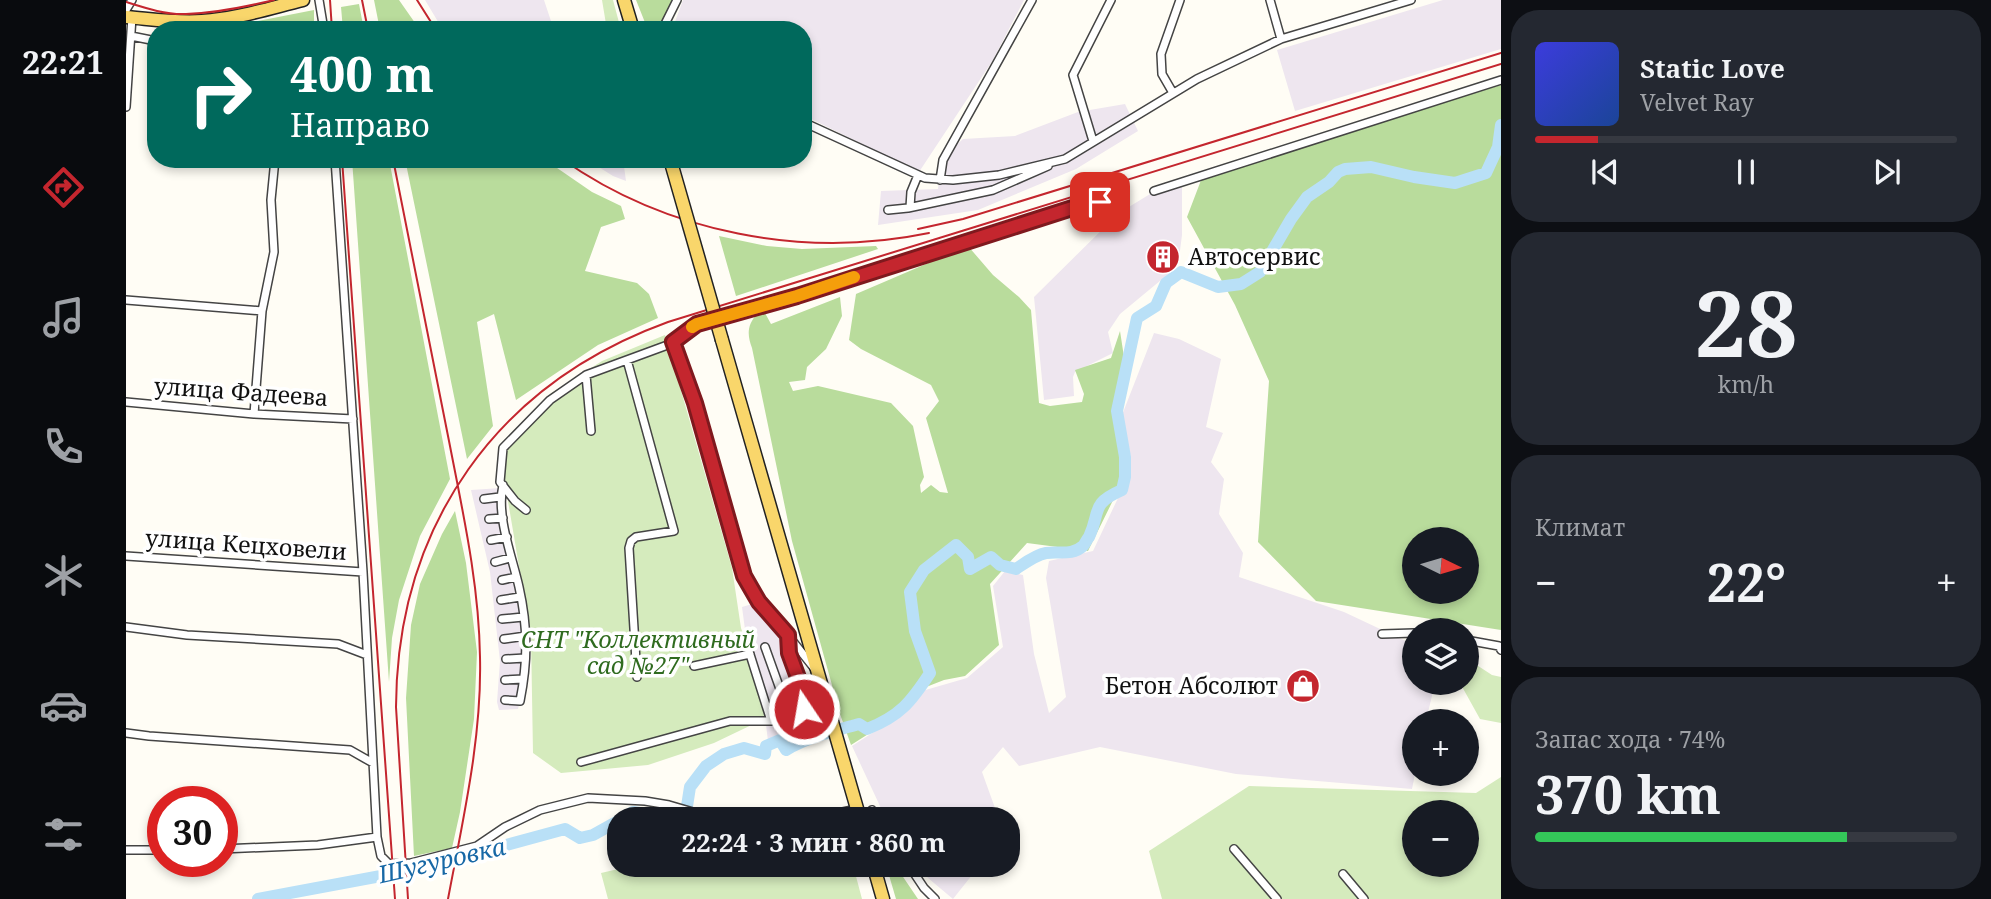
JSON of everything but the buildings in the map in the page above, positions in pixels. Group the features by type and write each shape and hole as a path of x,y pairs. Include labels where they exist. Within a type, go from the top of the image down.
{"main road":[{"path":"190,21 218,19 301,0"},
{"path":"624,0 630,21"},
{"path":"128,15 169,21"},
{"path":"673,168 856,807"},
{"path":"877,877 883,899"}],"street":[{"path":"126,107 131,36 128,15 132,0"},
{"path":"319,0 322,21"},
{"path":"666,21 677,0"},
{"path":"940,180 943,160 1032,0"},
{"path":"1093,142 1073,75 1111,0"},
{"path":"1173,93 1162,74 1161,54 1180,0"},
{"path":"1270,0 1281,39"},
{"path":"888,210 993,190 1065,159 1197,79 1281,39 1411,0"},
{"path":"131,36 147,39"},
{"path":"1154,191 1501,80"},
{"path":"812,126 918,175 940,180 970,180 1065,159"},
{"path":"254,414 262,311 274,252 271,200 274,168"},
{"path":"336,168 363,572 377,837 381,856 389,864 411,863 477,846 505,827 540,810 588,798 645,801 675,807"},
{"path":"910,207 911,192 918,175"},
{"path":"526,510 500,482 503,448 550,400 586,375 673,342 697,324 797,296 1091,202 1105,204 1115,213"},
{"path":"126,300 262,311"},
{"path":"673,342 695,403 744,576 759,602 818,673"},
{"path":"626,360 674,531 636,537 629,548 637,677"},
{"path":"586,375 592,431"},
{"name":"улица Фадеева","path":"126,402 254,414 353,419"},
{"path":"503,485 500,497 503,518 526,636 520,701 505,700"},
{"path":"484,499 500,497"},
{"path":"489,519 503,518"},
{"path":"491,540 507,537"},
{"name":"улица Кецховели","path":"126,556 363,572"},
{"path":"495,562 510,558"},
{"path":"502,580 516,577"},
{"path":"501,600 520,597"},
{"path":"502,619 523,617"},
{"path":"126,627 187,635 338,644 367,656"},
{"path":"1382,634 1402,633"},
{"path":"581,762 730,721 771,721 804,709 804,694 789,653 788,635"},
{"path":"504,639 526,636"},
{"path":"1479,642 1499,646 1501,650"},
{"path":"747,645 771,721"},
{"path":"765,647 789,714"},
{"path":"694,666 750,654"},
{"path":"506,659 525,658"},
{"path":"505,680 523,679"},
{"path":"126,733 350,750 373,762"},
{"path":"238,848 318,845 377,837"},
{"path":"1234,849 1277,899"},
{"path":"126,850 147,850"},
{"path":"1343,874 1364,899"},
{"path":"917,877 934,899"}],"shaded area":[{"path":"425,0 544,0 551,21 438,21"},
{"path":"683,0 1024,0 993,60 919,172 812,119 812,21 675,21"},
{"path":"1443,0 1501,0 1501,49 1295,111 1277,50"},
{"path":"1125,104 1138,131 1076,169 978,210 878,225 881,191 938,189 941,159 963,139 1015,136 1078,112"},
{"path":"600,168 624,168 626,181"},
{"path":"1182,185 1182,235 1178,266 1120,314 1108,332 1113,353 1075,372 1074,396 1044,400 1034,297 1119,213 1155,191"},
{"path":"1154,333 1179,339 1221,359 1206,427 1223,433 1211,462 1224,479 1219,514 1243,553 1239,577 1344,612 1402,639 1402,695 1432,695 1429,709 1402,709 1402,786 1413,786 1412,789 1236,774 1100,747 1019,766 1003,747 982,772 995,807 880,807 852,746 905,712 922,691 967,678 1003,647 993,586 1005,571 1023,575 1034,654 1049,713 1066,697 1046,578 1049,561 1093,551 1118,498 1128,486 1131,458 1122,415"},
{"path":"501,488 512,569 526,623 518,709 499,710 497,702 500,661 490,572 471,490"},
{"path":"752,604 768,617 779,636 813,733 799,738 779,736 768,741 764,708 748,652 742,607"},
{"path":"927,877 970,877 953,899"}],"green space":[{"path":"374,0 399,0 414,21 378,21"},
{"path":"602,0 613,0 619,21 606,21"},
{"path":"636,0 672,0 663,21 644,21"},
{"path":"359,4 362,21 342,21 341,7"},
{"path":"314,10 314,21 258,21"},
{"path":"1501,85 1501,630 1479,627 1479,618 1424,618 1316,601 1258,542 1269,381 1235,305 1187,217 1203,175"},
{"path":"353,168 391,168 450,479 420,536 399,600 392,638 389,682"},
{"path":"407,168 557,168 592,192 621,206 625,219 601,227 585,271 637,283 649,294 658,318 598,345 516,400 494,314 477,322 493,426 467,459"},
{"path":"719,236 767,246 802,249 876,246 878,249 736,296"},
{"path":"968,246 993,275 1031,310 1039,403 1050,406 1082,402 1084,394 1075,370 1111,358 1120,331 1126,370 1113,421 1125,436 1121,484 1088,551 1027,543 990,584 999,645 965,676 944,680 921,689 903,712 851,745 792,541 749,330 757,314 765,313 771,324 840,297 842,316 826,349 807,367 805,380 789,382 793,391 818,386 891,403 913,426 924,477 920,485 921,493 931,485 940,492 948,493 926,418 939,401 931,385 861,349 849,340 856,294"},
{"name":"СНТ \"Коллективный сад №27\"","path":"665,335 732,568 741,628 770,716 714,743 648,765 561,773 533,753 531,637 499,448 550,394 602,361"},
{"path":"455,511 466,563 477,652 474,719 452,848 414,856 406,698 411,625 420,584"},
{"path":"1479,667 1501,677 1501,723 1480,719 1479,709 1474,709 1467,695 1479,695"},
{"path":"1501,777 1501,899 1162,899 1149,851 1249,786 1476,793"},
{"path":"607,872 607,877 856,877 862,899 608,899 601,873"},
{"path":"890,877 903,877 918,899 896,899"}],"waterway":[{"name":"Шугуровка","path":"687,807 690,787 706,766 724,754 744,748 765,754 766,746 780,740 786,750 812,738 859,724 867,729 888,719 904,707 930,673 915,631 910,592 924,570 956,545 968,557 970,569 991,557 1000,565 1016,569 1042,554 1070,552 1083,546 1093,528 1101,504 1122,490 1125,457 1117,411 1137,318 1156,306 1166,283 1181,272 1218,287 1241,284 1260,272 1307,197 1345,169 1371,167 1455,183 1486,173 1498,147 1501,125"},
{"name":"Шугуровка","path":"258,899 445,864 565,829 580,838 607,827"}],"tram line":[{"path":"126,2 148,9 186,14 274,0"}],"railway":[{"path":"330,0 331,21"},
{"path":"362,0 366,21"},
{"path":"417,0 430,21"},
{"path":"918,229 963,219 1501,53"},
{"path":"408,899 396,707 401,641 415,579 437,522 468,470 507,423 554,383 607,349 668,322 1501,64"},
{"path":"343,168 395,899"},
{"path":"395,168 465,522 479,630 480,687 475,748 448,899"},
{"path":"577,168 646,205 691,222 738,234 786,241 834,243 929,233"}],"slow traffic":[{"path":"692,327 854,277"}],"place":[{"name":"Автосервис","path":"1163,257"},
{"name":"Бетон Абсолют","path":"1303,686"}],"route":[{"path":"804,709 804,694 789,653 788,635 759,602 744,576 695,403 673,342 697,324 797,296 1091,202 1100,202"}]}
